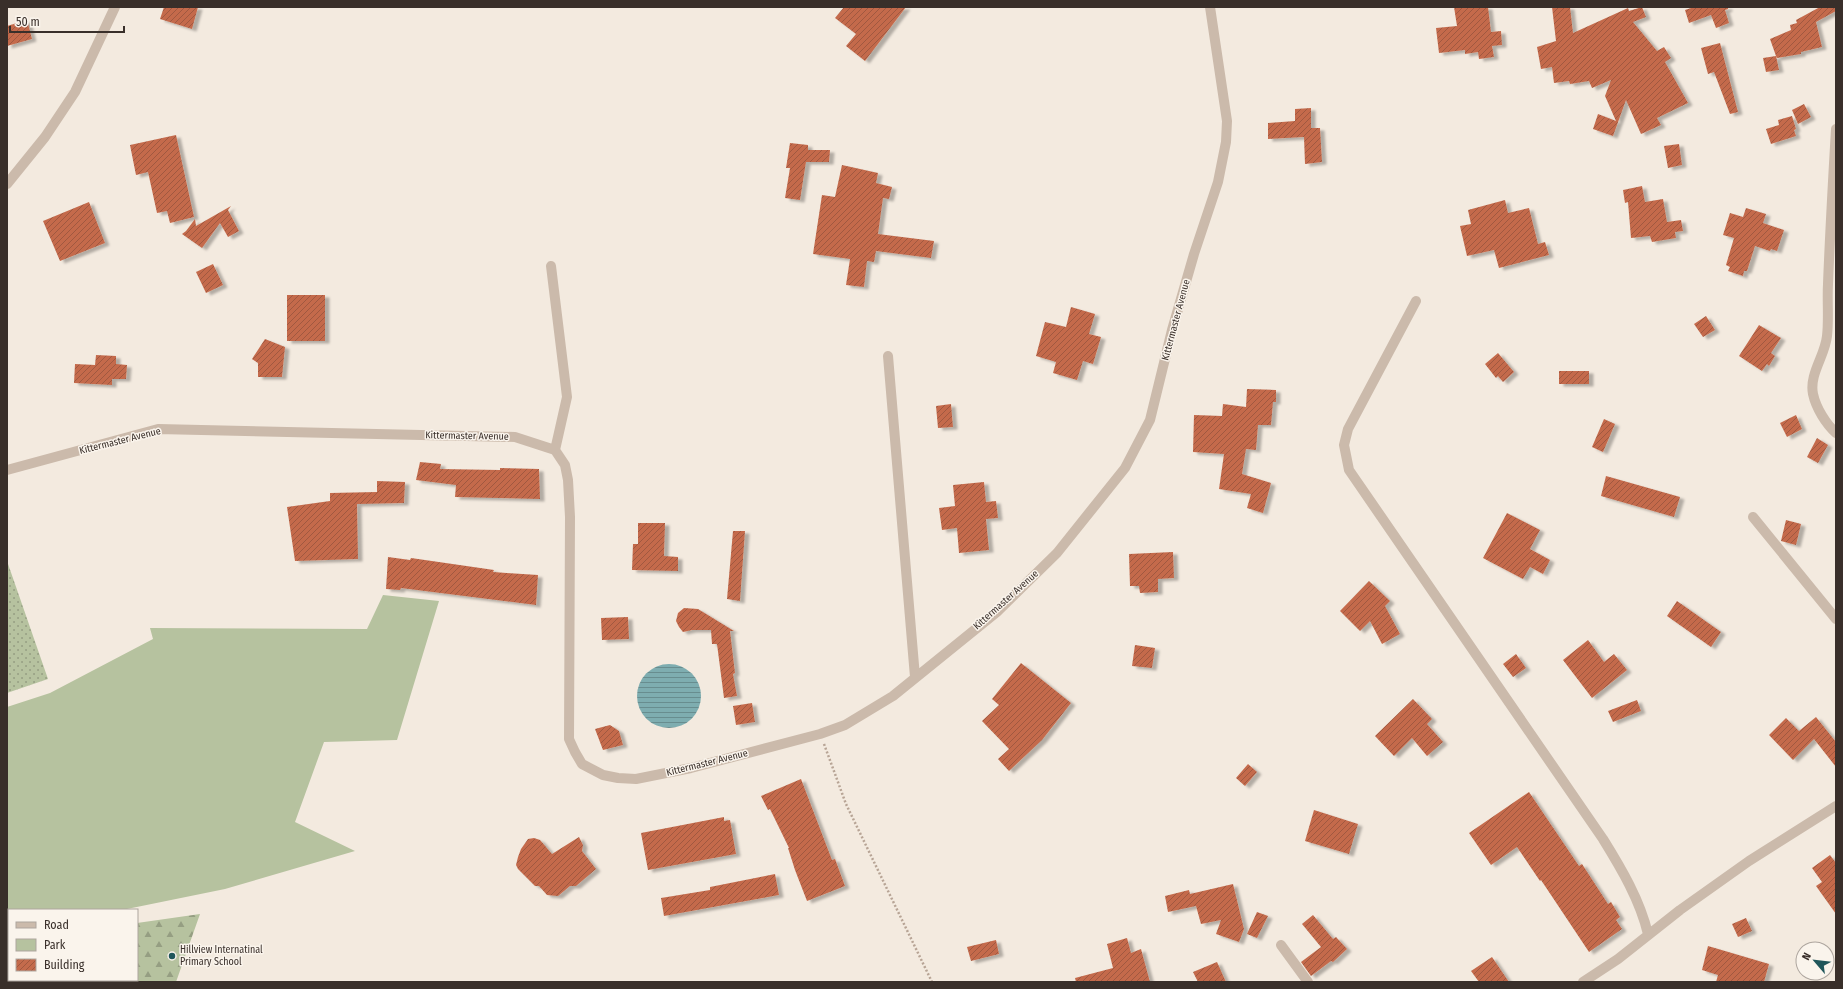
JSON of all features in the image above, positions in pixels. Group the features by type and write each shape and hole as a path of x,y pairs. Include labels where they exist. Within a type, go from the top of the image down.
{"street":[{"path":"7,184 45,137 75,92 115,7"},
{"name":"Kittermaster Avenue","path":"7,470 158,429 514,437 555,450 564,465 568,480 570,517 569,739 582,764 603,775 636,779 691,768 820,734 845,725 893,696 998,611 1057,553 1125,468 1150,420 1172,330 1194,254 1218,182 1226,142 1227,122 1210,7"},
{"path":"1836,129 1833,243 1827,336 1824,351 1814,373 1813,394 1819,410 1830,427 1836,433"},
{"path":"551,266 567,397 555,450"},
{"path":"1416,301 1348,429 1344,445 1349,470 1603,839 1616,861 1644,918 1648,934"},
{"path":"888,356 915,677"},
{"path":"1753,517 1836,620"},
{"path":"1583,982 1618,959 1648,934 1749,861 1836,806"},
{"path":"1281,945 1308,982"}],"path":[{"path":"820,734 846,804 932,982"}],"green space":[{"path":"7,561 48,679 7,693"},
{"path":"383,595 439,601 397,740 324,742 295,822 355,851 225,889 127,909 8,909 7,933 7,707 50,693 153,639 150,628 367,629"},
{"path":"200,914 176,982 7,982 7,941 8,981 138,981 138,923"}],"water":[{"path":"669,664 681,666 692,673 699,684 701,696 699,708 692,719 681,726 669,728 657,726 646,719 639,708 637,696 639,684 646,673 657,666"}],"building":[{"path":"164,7 198,7 192,29 160,19"},
{"path":"844,7 906,7 865,61 846,46 856,34 835,18"},
{"path":"1454,7 1488,7 1491,32 1501,31 1502,45 1492,46 1494,57 1479,59 1478,52 1465,54 1465,50 1439,53 1436,28 1457,26"},
{"path":"1552,7 1570,7 1573,33 1628,8 1629,11 1642,7 1646,17 1633,22 1657,51 1664,47 1671,58 1665,62 1688,103 1657,118 1661,125 1641,134 1626,100 1613,136 1593,129 1598,114 1616,121 1605,96 1611,80 1592,88 1589,81 1570,84 1569,81 1554,83 1552,67 1541,69 1537,47 1556,41"},
{"path":"1694,7 1728,7 1728,9 1725,10 1729,23 1716,28 1711,15 1689,23 1685,10"},
{"path":"1820,7 1836,7 1836,11 1816,22 1822,47 1801,52 1801,54 1777,58 1770,39 1791,30 1790,25 1797,23 1796,20"},
{"path":"27,20 32,39 7,46 7,26"},
{"path":"1720,43 1738,112 1730,114 1714,72 1708,74 1701,48"},
{"path":"1776,56 1779,70 1766,72 1763,58"},
{"path":"1804,104 1811,117 1798,124 1792,110"},
{"path":"1311,108 1311,128 1320,128 1322,162 1305,164 1304,137 1268,139 1268,123 1295,121 1295,109"},
{"path":"1792,116 1796,129 1794,130 1796,136 1771,144 1766,129 1779,125 1778,120"},
{"path":"176,135 194,217 170,223 167,211 157,213 148,172 136,175 130,145"},
{"path":"790,143 808,145 808,150 830,150 829,162 806,162 800,200 785,198 790,168 786,168"},
{"path":"1679,144 1682,165 1668,168 1664,146"},
{"path":"842,165 878,173 876,183 892,187 889,199 883,198 878,234 934,241 931,258 876,251 874,262 867,261 864,287 846,285 850,259 813,254 822,195 835,197"},
{"path":"1642,186 1645,202 1663,199 1667,222 1681,220 1683,231 1675,232 1676,238 1652,242 1650,236 1631,238 1628,202 1625,203 1623,190"},
{"path":"1505,200 1508,213 1529,208 1538,244 1545,242 1549,255 1499,268 1494,250 1467,256 1460,226 1471,224 1468,210"},
{"path":"89,202 105,243 60,261 43,221"},
{"path":"231,206 228,210 239,231 228,237 220,223 202,248 182,234 195,219 196,226"},
{"path":"1746,208 1766,214 1763,223 1784,230 1777,251 1771,249 1770,251 1755,246 1747,271 1744,271 1743,276 1728,271 1730,267 1726,265 1734,238 1723,235 1730,213 1743,217"},
{"path":"213,264 223,285 206,293 196,272"},
{"path":"287,295 325,295 325,341 287,341"},
{"path":"1071,307 1095,314 1089,334 1101,337 1093,364 1083,361 1077,380 1053,373 1056,362 1036,356 1045,322 1066,327"},
{"path":"1706,316 1715,330 1703,337 1694,324"},
{"path":"1759,325 1781,338 1771,353 1775,356 1769,366 1767,364 1762,371 1739,356"},
{"path":"265,339 285,347 282,377 258,377 258,363 252,359"},
{"path":"1498,353 1514,372 1503,382 1498,376 1496,378 1485,364"},
{"path":"96,355 116,356 116,364 127,365 126,379 112,379 112,385 74,383 75,364 95,365"},
{"path":"1559,371 1589,371 1589,384 1559,384"},
{"path":"1247,389 1276,390 1276,402 1273,402 1271,425 1258,425 1256,450 1246,449 1242,474 1271,483 1263,513 1247,508 1251,494 1219,489 1224,454 1193,452 1194,415 1222,416 1223,404 1246,407"},
{"path":"951,404 953,427 938,428 936,406"},
{"path":"1796,415 1802,429 1787,437 1780,423"},
{"path":"1604,419 1615,424 1603,452 1592,447"},
{"path":"1817,438 1828,445 1818,463 1807,457"},
{"path":"420,462 441,464 440,469 539,469 540,499 455,497 456,485 416,480"},
{"path":"1606,476 1680,497 1674,517 1601,496"},
{"path":"377,481 405,482 404,503 357,504 358,559 295,561 287,507 330,501 330,493 377,492"},
{"path":"984,482 986,502 996,501 998,518 986,519 989,550 959,553 957,528 942,530 939,508 955,506 953,485"},
{"path":"1507,513 1540,530 1530,549 1550,560 1543,574 1530,567 1523,579 1483,558"},
{"path":"1786,520 1801,524 1796,545 1781,541"},
{"path":"638,523 665,523 664,556 678,557 678,571 632,570 633,544 638,544"},
{"path":"733,531 745,531 740,601 727,599"},
{"path":"1173,552 1174,578 1158,579 1158,592 1140,593 1139,586 1130,586 1129,554"},
{"path":"388,557 410,560 411,558 494,570 493,572 538,575 536,605 401,588 400,590 386,589"},
{"path":"1369,581 1390,601 1385,606 1400,634 1382,644 1370,621 1360,631 1340,611"},
{"path":"1677,601 1721,632 1711,647 1667,616"},
{"path":"684,608 698,609 734,631 730,631 735,673 733,674 737,696 724,698 717,644 712,644 711,630 692,630 683,632 679,627 676,621 678,613"},
{"path":"628,617 629,639 602,640 601,618"},
{"path":"1588,640 1604,662 1614,654 1627,670 1592,698 1563,660"},
{"path":"1135,645 1155,648 1152,668 1132,666"},
{"path":"1516,654 1526,668 1513,677 1503,664"},
{"path":"1021,663 1071,703 1042,740 1009,771 998,759 1009,749 982,721 999,705 992,699"},
{"path":"1413,699 1432,719 1427,724 1443,742 1427,756 1412,738 1394,756 1375,736"},
{"path":"1637,700 1641,711 1613,722 1608,711"},
{"path":"752,703 755,722 736,725 733,706"},
{"path":"1816,717 1836,742 1836,767 1814,739 1793,760 1769,735 1786,718 1799,731"},
{"path":"610,725 619,731 623,745 603,750 595,729"},
{"path":"1248,764 1257,772 1245,786 1236,778"},
{"path":"801,779 832,860 835,859 845,886 807,901 795,870 789,848 770,809 768,810 761,796"},
{"path":"1529,792 1579,866 1582,864 1608,904 1611,902 1620,917 1616,920 1622,929 1589,952 1517,847 1491,865 1469,833"},
{"path":"1314,810 1358,824 1349,854 1305,841"},
{"path":"724,817 724,821 730,820 736,854 648,870 641,833"},
{"path":"579,837 583,845 582,851 596,869 576,886 570,886 558,896 547,895 539,886 535,886 518,869 516,865 521,849 528,839 534,838 540,840 552,854"},
{"path":"1830,855 1836,863 1836,914 1816,886 1822,882 1812,868"},
{"path":"775,874 779,895 664,916 661,898 710,890 710,887"},
{"path":"1233,884 1244,929 1239,942 1216,934 1221,920 1201,924 1196,906 1168,912 1165,896 1189,890 1190,894"},
{"path":"1257,912 1268,916 1257,938 1247,934"},
{"path":"1313,915 1333,939 1336,937 1347,949 1333,962 1331,961 1311,976 1301,962 1321,947 1302,924"},
{"path":"1746,918 1752,931 1738,937 1732,924"},
{"path":"1127,938 1131,953 1141,949 1150,982 1076,982 1075,978 1113,968 1107,944"},
{"path":"996,940 999,954 971,961 967,947"},
{"path":"1708,946 1769,964 1764,982 1716,982 1718,975 1702,970"},
{"path":"1492,957 1509,982 1479,982 1471,971"},
{"path":"1217,962 1226,982 1198,982 1193,972"}],"place":[{"name":"Hillview Internatinal Primary School","path":"172,956"}]}
